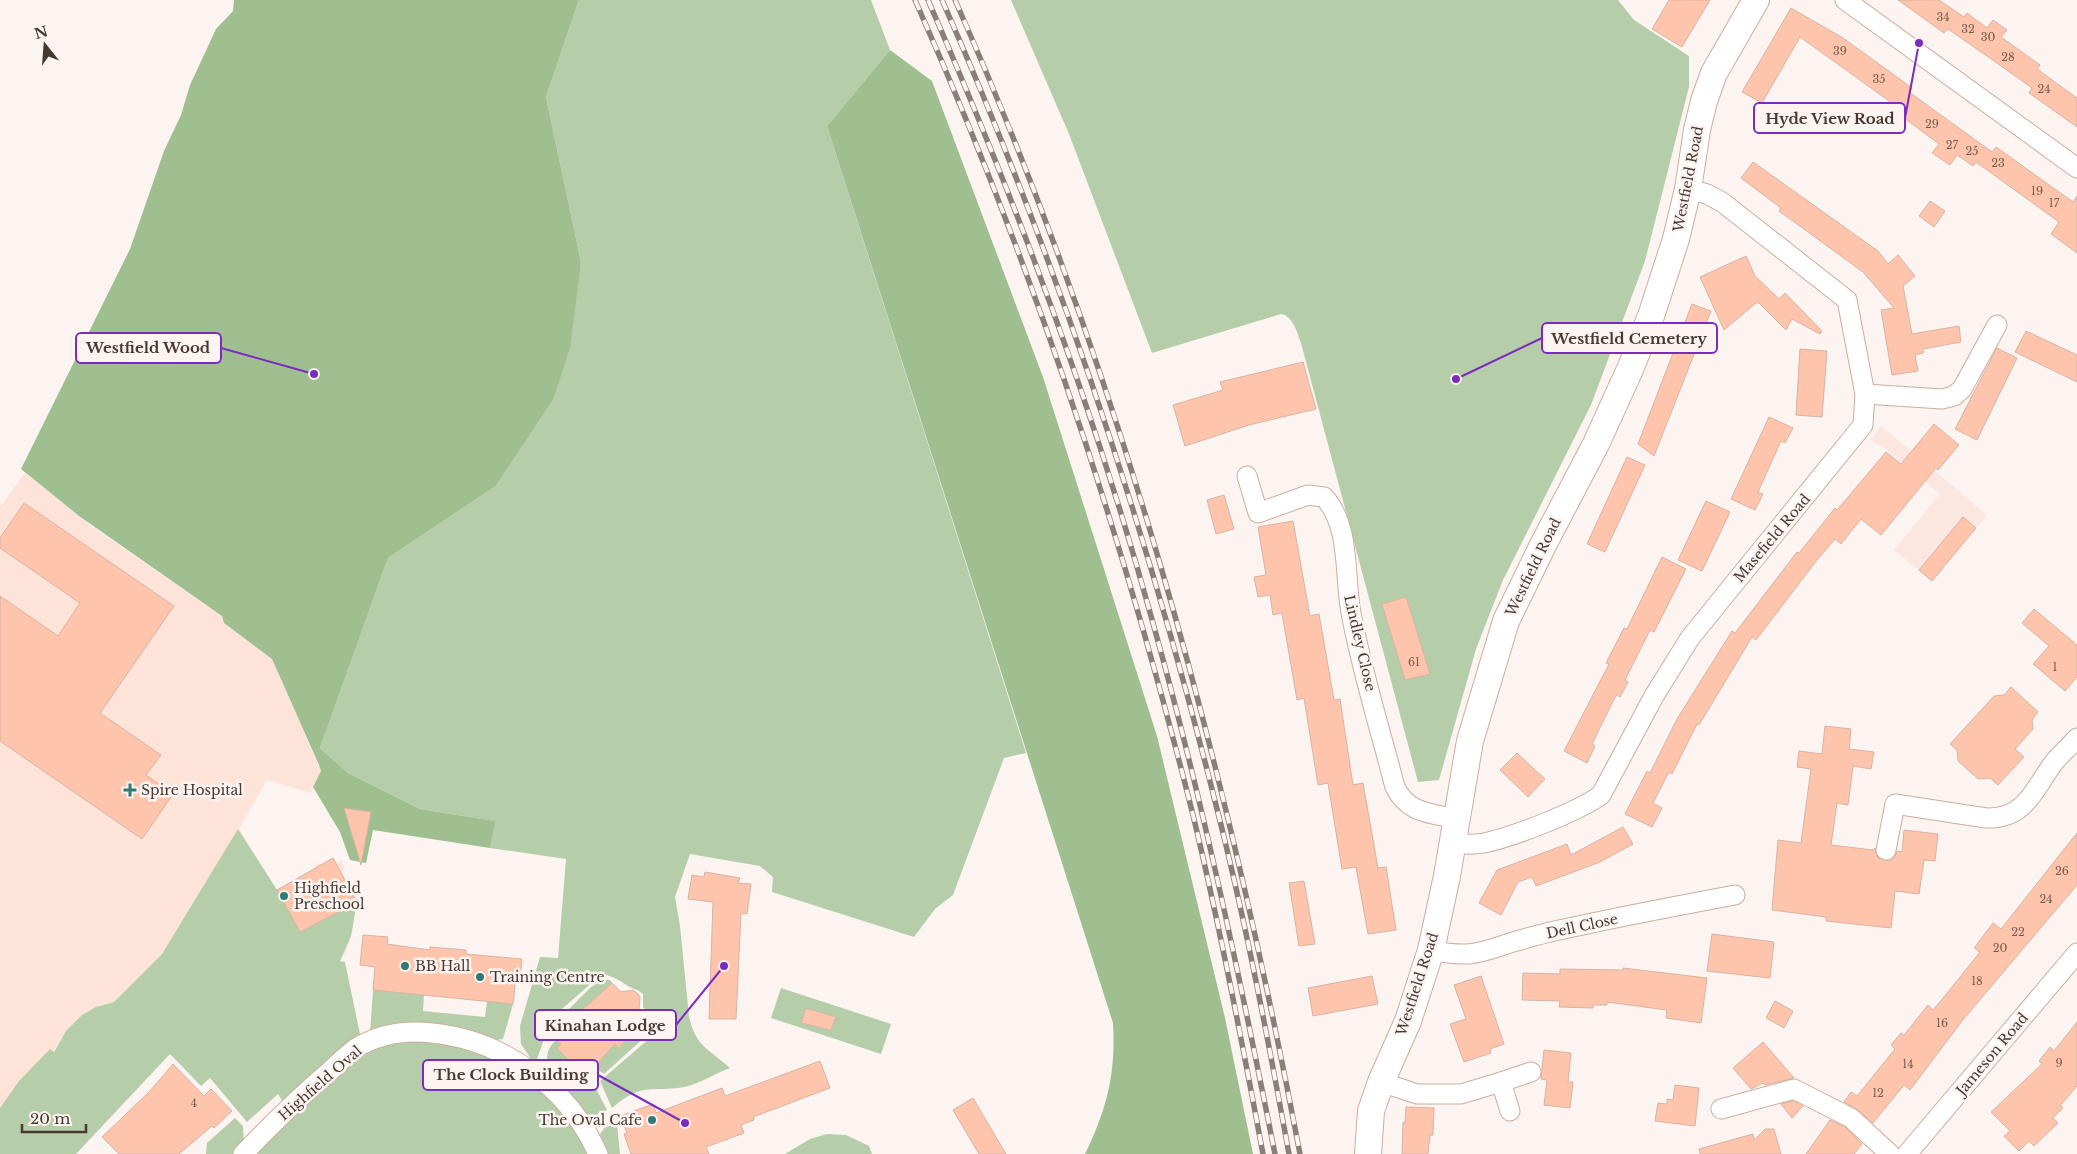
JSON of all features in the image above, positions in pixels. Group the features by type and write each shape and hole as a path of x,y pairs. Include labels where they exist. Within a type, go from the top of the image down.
{"street":[{"name":"Westfield Road","path":"1368,1154 1371,1111 1381,1082 1408,1021 1431,950 1455,831 1470,741 1506,621 1543,544 1596,444 1632,367 1654,308 1676,239 1688,189 1697,130 1711,82 1756,0"},
{"path":"1844,0 2077,168"},
{"name":"Masefield Road","path":"1455,831 1465,845 1499,839 1587,805 1601,795 1654,696 1690,638 1863,425 1865,394 1849,306 1842,295 1722,202 1707,194 1688,189"},
{"path":"1865,394 1942,399 1954,396 1962,389 1997,325"},
{"name":"Lindley Close","path":"1247,476 1258,513 1308,495 1324,496 1336,513 1343,548 1351,613 1395,787 1400,798 1416,810 1455,831"},
{"path":"1886,850 1895,804 1998,818 2019,809 2030,800 2055,761 2075,745"},
{"name":"Dell Close","path":"1431,950 1473,955 1491,951 1523,939 1592,923 1735,895"},
{"name":"Jameson Road","path":"1907,1154 2077,953"},
{"name":"Highfield Oval","path":"242,1154 301,1095 357,1048 390,1034 414,1031 450,1034 497,1049 538,1077 574,1114 587,1131 598,1154"},
{"path":"1381,1082 1417,1094 1460,1094 1531,1072"},
{"path":"1501,1082 1510,1111"},
{"path":"1722,1109 1794,1089 1851,1118 1890,1154"}],"shaded area":[{"path":"1881,426 1987,515 1932,581 1894,550 1940,494 1887,450 1870,440"},
{"name":"Spire Hospital","path":"25,473 94,528 222,616 224,623 272,659 321,771 311,793 267,780 239,829 277,890 316,869 314,866 319,863 321,865 330,860 333,865 341,860 345,869 340,872 357,902 351,936 340,961 208,880 162,954 114,1002 96,1007 66,1031 53,1052 51,1050 19,1081 0,1108 0,507"}],"green space":[{"path":"234,0 579,0 546,97 581,262 570,348 553,400 496,486 388,558 320,748 348,773 420,809 495,821 490,848 373,830 366,863 350,860 340,832 313,787 321,771 272,659 224,623 222,616 79,516 21,469 130,249 164,151 181,115 190,85 216,29 233,11"},
{"path":"579,0 871,0 890,50 827,126 1026,753 1004,758 953,895 935,909 914,937 772,892 773,877 760,866 690,854 675,897 680,926 689,1016 699,1041 730,1068 690,1086 640,1091 632,1094 612,1108 600,1081 658,1031 660,1024 643,1007 643,994 614,978 602,974 555,1015 549,1025 535,1065 521,1044 520,1026 540,957 558,958 566,859 490,848 494,821 420,809 348,773 320,748 388,558 496,486 553,400 581,262 546,97"},
{"path":"1011,0 1618,0 1634,20 1689,56 1689,87 1645,261 1591,405 1503,580 1476,649 1439,780 1418,782 1301,343 1292,321 1281,314 1152,353 1069,134"},
{"path":"890,50 932,81 1043,377 1157,736 1225,1018 1253,1154 1085,1154 1099,1122 1108,1090 1113,1058 1113,1023 827,126"},
{"path":"238,829 277,890 300,932 357,902 351,936 340,961 345,962 361,1039 284,1104 278,1094 247,1122 210,1078 201,1086 170,1054 76,1154 0,1154 0,1108 19,1081 50,1049 54,1052 66,1031 82,1015 96,1007 114,1002 162,954"},
{"path":"602,979 610,980 612,983 581,1011 587,1017 560,1034 556,1025 558,1020 590,988"},
{"path":"781,988 891,1024 881,1054 771,1018"},
{"path":"373,990 424,995 423,1011 485,1017 487,1001 513,1004 503,1039 489,1039 443,1025 406,1027 370,1034"},
{"path":"651,1022 656,1027 604,1074 594,1067 612,1041 619,1048 633,1033 636,1036"},
{"path":"414,1037 471,1047 508,1066 524,1077 553,1104 578,1136 589,1154 252,1154 356,1059 373,1048"},
{"path":"556,1040 561,1044 557,1048 580,1071 583,1068 588,1073 580,1079 570,1081 554,1074 549,1067 547,1059 549,1049"},
{"path":"593,1083 607,1110 590,1118 584,1115 561,1090 565,1087"},
{"path":"235,1118 243,1126 244,1144 234,1154 206,1154 207,1143"},
{"path":"617,1124 620,1154 608,1154 600,1134 605,1127"},
{"path":"827,1134 846,1135 869,1146 872,1154 785,1154 810,1139"}],"building":[{"path":"1669,0 1710,0 1682,47 1652,29"},
{"path":"1898,0 1939,0 1964,17 1967,13 1987,28 1993,20 2007,30 2001,37 2040,65 2037,69 2077,98 2077,127 2029,93 2032,88 1987,56 1948,29 1944,33"},
{"path":"1791,8 1843,38 1912,88 1909,92 1992,152 1996,147 2073,202 2077,196 2077,253 2051,234 2059,222 1976,162 1973,166 1957,155 1950,165 1932,153 1939,144 1900,115 1903,111 1800,37 1762,103 1742,92"},
{"path":"1753,162 1878,251 1888,264 1898,255 1915,276 1903,286 1912,334 1959,326 1961,342 1923,349 1923,353 1915,355 1918,371 1892,375 1881,310 1894,308 1863,272 1779,211 1781,208 1741,178"},
{"path":"1930,201 1945,211 1934,227 1919,216"},
{"path":"1746,256 1755,276 1779,299 1785,293 1822,331 1820,334 1792,319 1786,330 1759,303 1756,303 1724,330 1700,277"},
{"path":"1692,304 1711,311 1654,456 1638,444"},
{"path":"2026,331 2077,355 2077,382 2015,352"},
{"path":"1997,348 2017,358 1977,440 1955,429"},
{"path":"1800,349 1827,351 1822,417 1796,415"},
{"path":"1303,362 1316,409 1249,425 1185,446 1173,405 1223,390 1220,382"},
{"path":"1769,417 1793,428 1785,443 1781,441 1758,492 1763,494 1755,510 1731,499"},
{"path":"1934,424 1959,445 1938,470 1936,468 1881,535 1861,519 1841,544 1835,539 1756,640 1752,637 1699,725 1697,724 1672,774 1669,772 1653,803 1662,808 1652,827 1625,814 1647,771 1650,773 1677,719 1732,631 1735,633 1797,552 1799,553 1835,508 1837,510 1886,452 1901,464"},
{"path":"1627,457 1645,465 1605,552 1587,544"},
{"path":"1224,495 1234,529 1216,534 1207,500"},
{"path":"1706,501 1730,512 1702,571 1678,560"},
{"name":"Spire Hospital","path":"24,503 174,606 100,713 161,755 146,775 173,794 142,839 0,741 0,596 58,636 80,603 0,548 0,538"},
{"path":"1963,517 1976,528 1932,581 1919,570"},
{"path":"1293,521 1310,616 1319,614 1334,700 1340,699 1353,785 1363,783 1378,868 1386,867 1396,930 1368,934 1356,867 1342,869 1328,783 1318,785 1304,698 1297,700 1282,613 1273,615 1270,595 1258,597 1254,577 1266,575 1258,527"},
{"path":"1662,557 1686,569 1654,632 1650,630 1625,680 1628,682 1620,697 1616,695 1592,744 1595,746 1587,763 1564,751 1609,664 1606,663 1624,628 1627,629"},
{"path":"1406,597 1430,674 1405,680 1382,604"},
{"path":"2034,609 2077,645 2077,677 2065,691 2033,664 2049,646 2022,623"},
{"path":"2011,687 2038,712 2032,720 2033,729 2015,749 2024,757 1998,785 1990,778 1978,779 1958,761 1957,750 1950,744 1994,696 2004,695"},
{"path":"1825,726 1851,729 1849,749 1874,752 1871,769 1853,766 1848,805 1837,803 1831,845 1873,850 1875,848 1878,858 1889,861 1895,857 1897,851 1902,852 1904,830 1938,834 1935,861 1924,860 1919,894 1895,891 1891,928 1826,921 1826,917 1772,910 1778,840 1801,843 1811,769 1797,767 1799,751 1822,754"},
{"path":"1517,753 1545,779 1528,797 1500,770"},
{"path":"344,808 371,812 361,865"},
{"path":"1623,827 1633,844 1600,862 1536,886 1532,877 1518,882 1501,915 1479,903 1497,870 1567,844 1571,855"},
{"path":"2077,833 2077,885 1962,1021 1910,1090 1904,1085 1873,1123 1858,1110 1844,1102 1851,1092 1857,1096 1895,1049 1891,1045 1901,1033 1904,1035 1928,1005 1933,1010 1980,952 1974,948 1993,923 2001,929"},
{"path":"333,858 357,902 300,932 277,890"},
{"path":"705,872 740,878 738,883 751,884 747,914 741,913 736,1019 709,1019 713,902 688,899 692,875 704,877"},
{"path":"1304,881 1315,944 1299,946 1289,883"},
{"path":"1712,934 1774,942 1770,978 1707,971"},
{"path":"363,935 388,937 387,944 430,950 430,947 466,950 466,954 522,959 520,978 516,977 513,1004 373,990 375,967 360,965"},
{"path":"1623,968 1707,978 1701,1023 1666,1018 1667,1010 1607,1002 1607,1005 1593,1005 1593,1008 1559,1007 1560,1001 1522,1000 1523,973 1560,974 1560,969 1623,970"},
{"path":"1372,976 1378,1004 1313,1016 1308,988"},
{"path":"1481,976 1504,1044 1490,1049 1491,1053 1464,1062 1450,1024 1466,1019 1454,985"},
{"path":"612,983 621,992 633,990 637,993 640,997 639,1009 651,1022 636,1037 633,1033 618,1048 615,1044 588,1074 583,1068 580,1071 557,1048 561,1044 556,1040 581,1011"},
{"path":"1775,1001 1793,1011 1784,1028 1766,1018"},
{"path":"806,1008 836,1017 831,1030 801,1023"},
{"path":"2077,1022 2077,1086 2060,1106 2063,1108 2053,1118 2058,1123 2034,1146 2029,1141 2019,1151 2004,1136 2010,1131 1991,1112 2042,1064 2039,1061 2050,1047 2054,1051"},
{"path":"1763,1042 1794,1078 1765,1085 1763,1083 1751,1089 1733,1068"},
{"path":"1544,1050 1571,1053 1568,1082 1573,1082 1570,1108 1544,1105 1547,1080 1541,1079"},
{"path":"820,1061 830,1088 753,1117 754,1120 741,1125 744,1133 706,1147 709,1154 631,1154 624,1134 627,1133 620,1116 653,1104 656,1113 722,1088 725,1096"},
{"path":"173,1064 204,1096 211,1089 232,1111 214,1128 212,1126 179,1154 119,1154 102,1137 150,1091"},
{"path":"1675,1085 1699,1088 1695,1126 1655,1121 1658,1103 1667,1104 1667,1099 1673,1100"},
{"path":"973,1098 1006,1154 979,1154 953,1110"},
{"path":"1793,1101 1803,1106 1792,1118 1781,1104"},
{"path":"1406,1107 1434,1108 1433,1135 1430,1135 1428,1154 1402,1154 1403,1122 1405,1123"},
{"path":"1830,1120 1845,1127 1862,1144 1854,1154 1806,1154"},
{"path":"1765,1129 1774,1129 1781,1154 1700,1154 1699,1149 1753,1134 1754,1140"}],"railway":[{"path":"915,0 958,99 998,199 1072,402 1105,504 1166,711 1193,815 1230,984 1263,1154"},
{"path":"928,0 991,151 1050,304 1078,381 1128,537 1151,616 1203,816 1275,1154"},
{"path":"942,0 1024,197 1061,297 1097,398 1161,603 1190,706 1238,895 1289,1154"},
{"path":"955,0 1014,139 1068,280 1116,423 1161,567 1201,712 1238,859 1300,1154"}],"place":[{"name":"Hyde View Road","path":"1919,43"},
{"name":"Westfield Wood","path":"314,374"},
{"name":"Westfield Cemetery","path":"1456,379"},
{"name":"Spire Hospital","path":"130,790"},
{"name":"Highfield Preschool","path":"284,896"},
{"name":"BB Hall","path":"405,966"},
{"name":"Kinahan Lodge","path":"724,966"},
{"name":"Training Centre","path":"480,977"},
{"name":"The Oval Cafe","path":"652,1120"},
{"name":"The Clock Building","path":"685,1123"}]}
